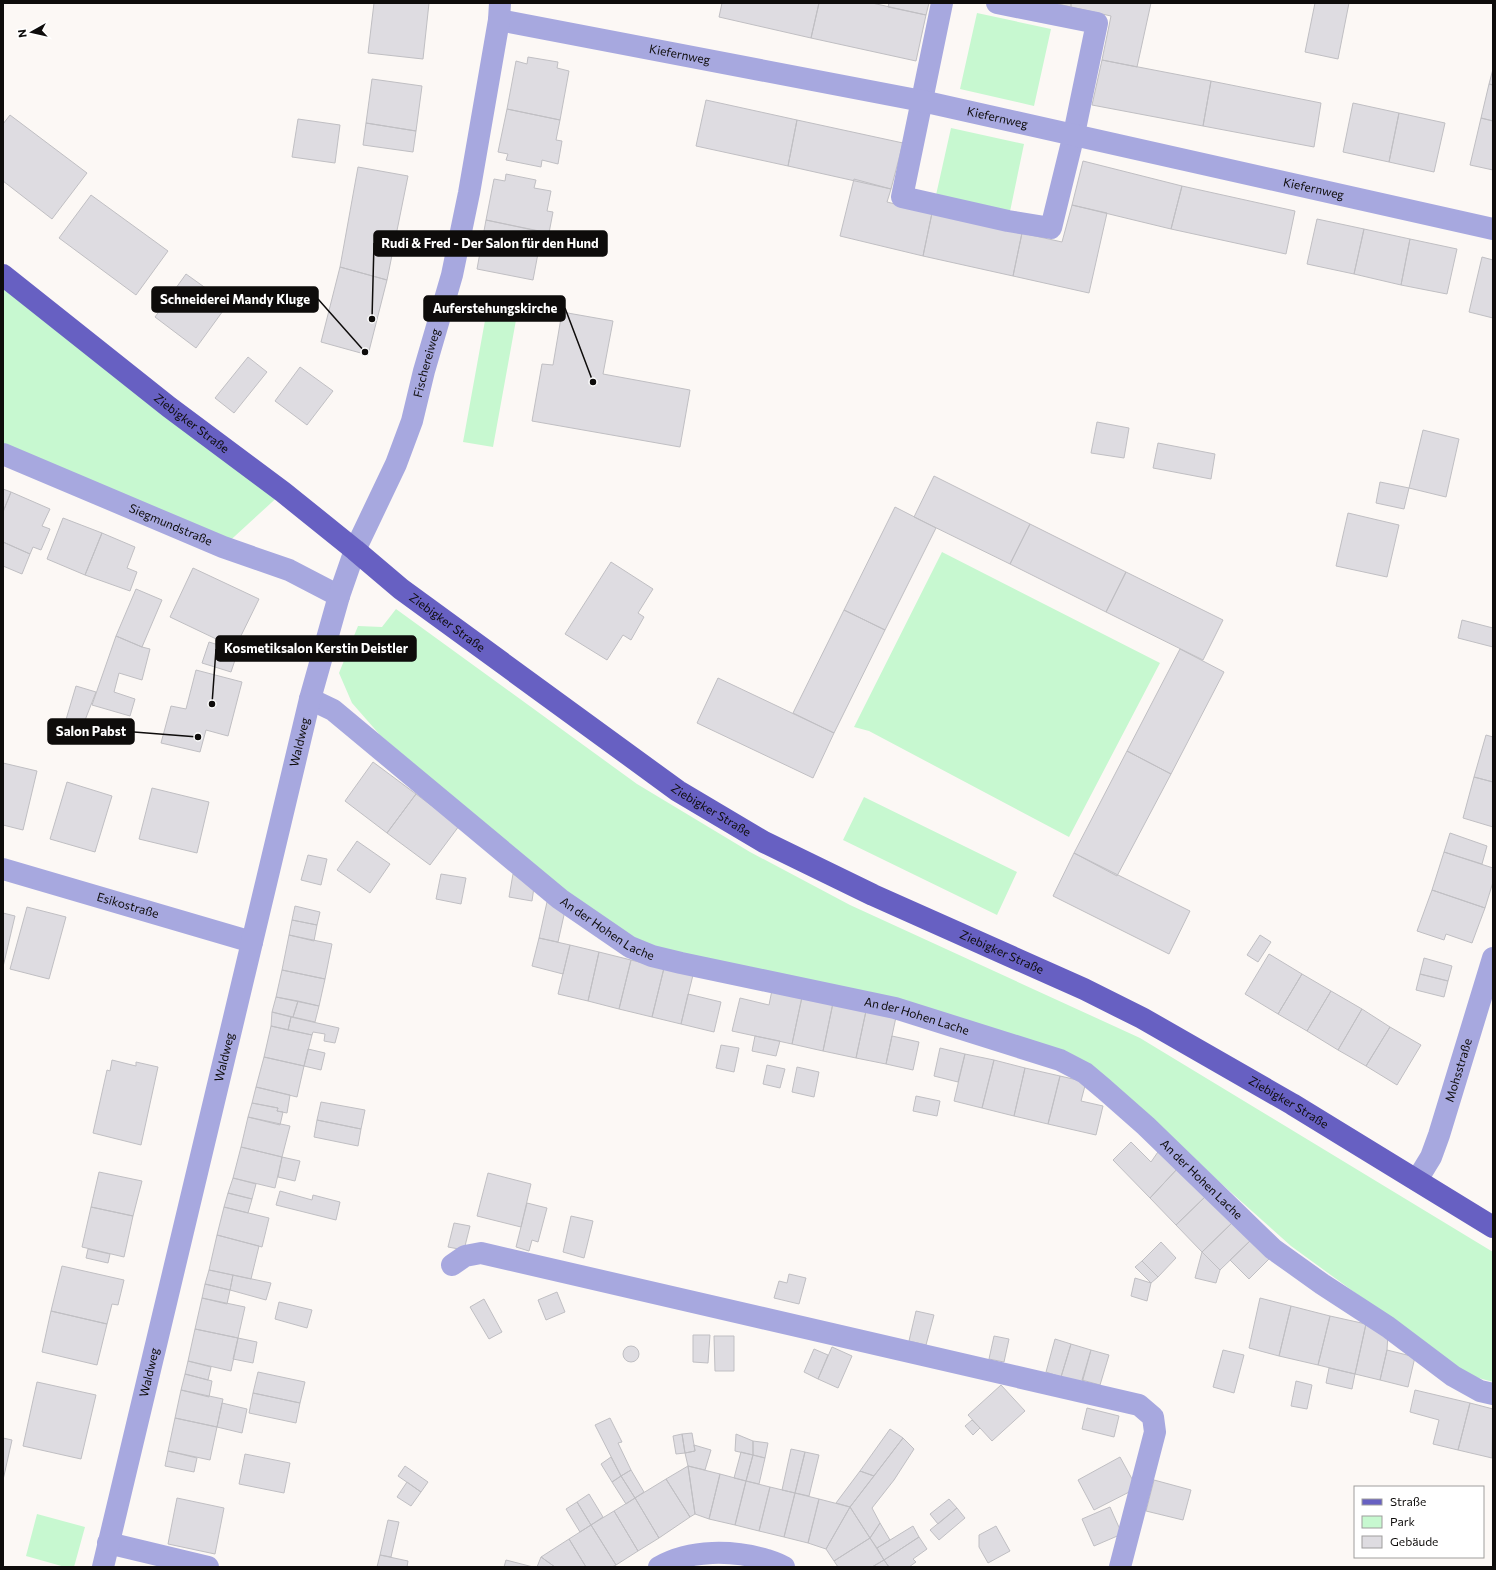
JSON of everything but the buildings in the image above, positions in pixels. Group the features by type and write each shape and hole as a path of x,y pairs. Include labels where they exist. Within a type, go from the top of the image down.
{"main road":[{"name":"Ziebigker Straße","path":"3,275 169,408 283,492 355,550 401,590 678,791 719,817 808,864 1084,989 1142,1018 1292,1104 1493,1227"}],"street":[{"path":"942,3 902,197 1008,221 1051,228 1074,134 1097,23 997,3"},
{"name":"Kiefernweg","path":"500,12 1074,134 1493,229"},
{"name":"Fischereiweg","path":"355,550 396,464 412,421 424,371 452,275 469,194 500,12"},
{"name":"Siegmundstraße","path":"3,454 223,546 289,570 339,596"},
{"name":"Waldweg","path":"102,1567 310,699 339,596 355,550"},
{"name":"An der Hohen Lache","path":"310,699 333,710 560,899 630,947 652,956 681,963 895,1008 1060,1060 1085,1073 1146,1126 1273,1248 1322,1284 1388,1326 1453,1376 1480,1391 1493,1394"},
{"name":"Esikostraße","path":"3,869 252,942"},
{"name":"Mohsstraße","path":"1417,1180 1431,1157 1439,1136 1493,958"},
{"path":"452,1265 465,1256 481,1253 1139,1406 1153,1417 1155,1432 1120,1567"},
{"path":"108,1543 208,1567"},
{"path":"659,1567 688,1556 712,1553 738,1554 761,1559 784,1567"}],"green space":[{"path":"977,13 1051,29 1034,106 960,89"},
{"path":"951,128 1024,144 1008,221 934,204"},
{"path":"3,275 283,492 223,547 3,454"},
{"path":"486,315 516,320 493,447 463,442"},
{"path":"942,552 1160,663 1069,837 869,731 854,727"},
{"path":"396,609 637,784 750,852 850,905 1140,1038 1493,1252 1493,1382 1468,1375 1291,1246 1111,1085 1051,1048 645,944 569,898 380,735 352,703 339,673 358,626 382,627"},
{"path":"864,797 1017,872 997,915 843,840"},
{"path":"37,1514 85,1527 74,1567 65,1567 26,1556"}],"place":[{"name":"Rudi & Fred - Der Salon für den Hund","path":"372,319"},
{"name":"Schneiderei Mandy Kluge","path":"365,352"},
{"name":"Auferstehungskirche","path":"593,382"},
{"name":"Kosmetiksalon Kerstin Deistler","path":"212,704"},
{"name":"Salon Pabst","path":"198,737"}]}
